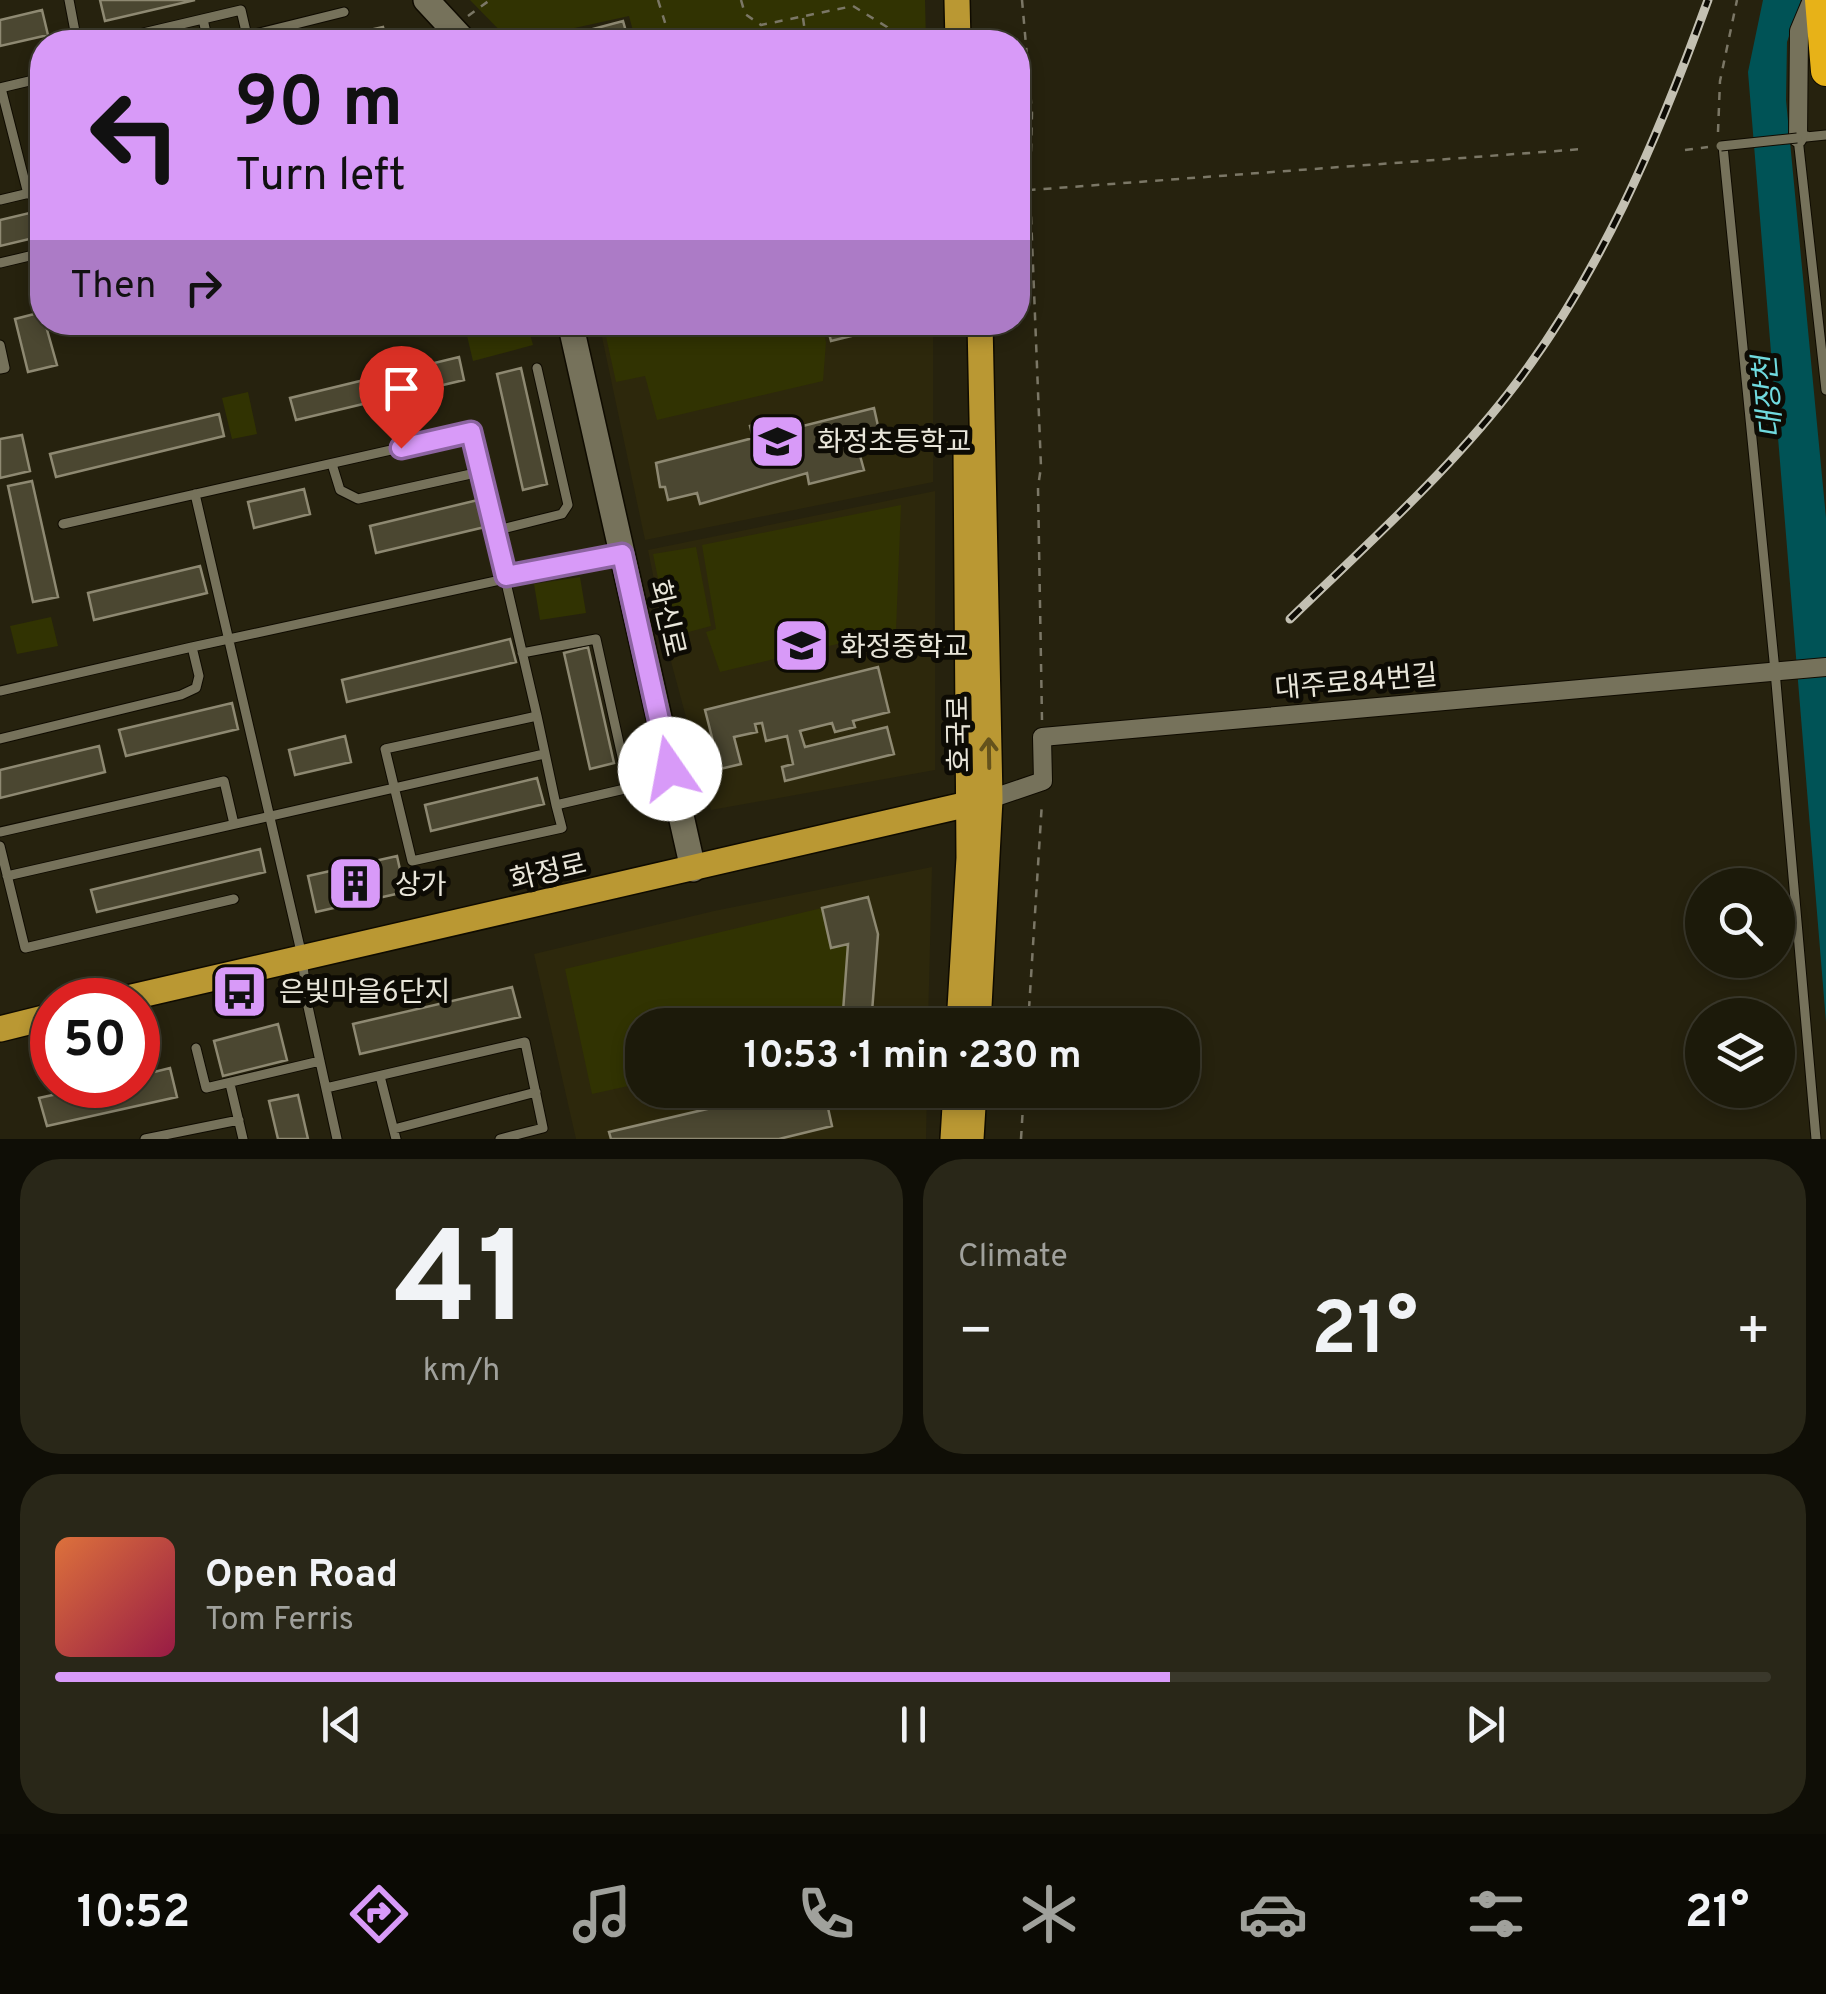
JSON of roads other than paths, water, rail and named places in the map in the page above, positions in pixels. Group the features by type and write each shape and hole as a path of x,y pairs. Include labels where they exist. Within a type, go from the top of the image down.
{"highway":[{"path":"1816,0 1826,72"}],"main road":[{"path":"426,0 466,30"},
{"path":"957,0 958,30"},
{"path":"971,0 972,30"},
{"name":"화신로","path":"573,335 693,869"},
{"name":"호국로","path":"961,1008 969,858 979,802 965,335"},
{"name":"호국로","path":"978,1008 980,335"},
{"name":"화정로","path":"160,990 979,802"},
{"path":"0,1029 30,1022"},
{"path":"953,1139 955,1108"},
{"path":"971,1139 973,1108"}],"street":[{"path":"1796,138 1799,31 1816,0"},
{"name":"대주로84번길","path":"979,802 1043,781 1042,737 1826,667"}],"lane":[{"path":"69,0 75,30"},
{"path":"159,30 203,20 239,5 245,30"},
{"path":"271,30 344,12"},
{"path":"203,20 205,30"},
{"path":"0,200 28,194 1,88 30,81"},
{"path":"1816,1139 1776,671 1721,146 1826,135"},
{"path":"1796,138 1826,390"},
{"path":"0,263 30,255"},
{"path":"0,344 4,368 0,368"},
{"path":"494,531 562,514 568,505 537,368"},
{"path":"63,524 471,432 506,576 562,828 412,861 385,748 537,716"},
{"path":"332,464 340,490 358,499 480,472"},
{"path":"195,494 302,956 337,1139"},
{"path":"0,690 506,576 622,554"},
{"path":"522,653 596,639 629,788 556,806"},
{"path":"0,739 196,688 198,676 192,647"},
{"path":"7,876 544,754"},
{"path":"0,832 224,781 234,824"},
{"path":"0,846 25,948 234,900"},
{"path":"326,1088 525,1042 543,1128 500,1139"},
{"path":"196,1048 206,1088 320,1061"},
{"path":"380,1076 395,1134 536,1092"},
{"path":"230,1084 243,1139"},
{"path":"144,1139 238,1120"}],"water":[{"path":"1763,0 1801,0 1787,42 1786,100 1826,518 1826,1022 1748,72"}],"railway":[{"path":"1290,619 1457,453 1541,349 1598,255 1647,155 1708,0"}],"place":[{"name":"화정초등학교","path":"778,441"},
{"name":"화정중학교","path":"801,646"},
{"name":"상가","path":"356,884"},
{"name":"은빛마을6단지","path":"240,991"}],"water label":[{"name":"대장천","path":"1768,397"}]}
